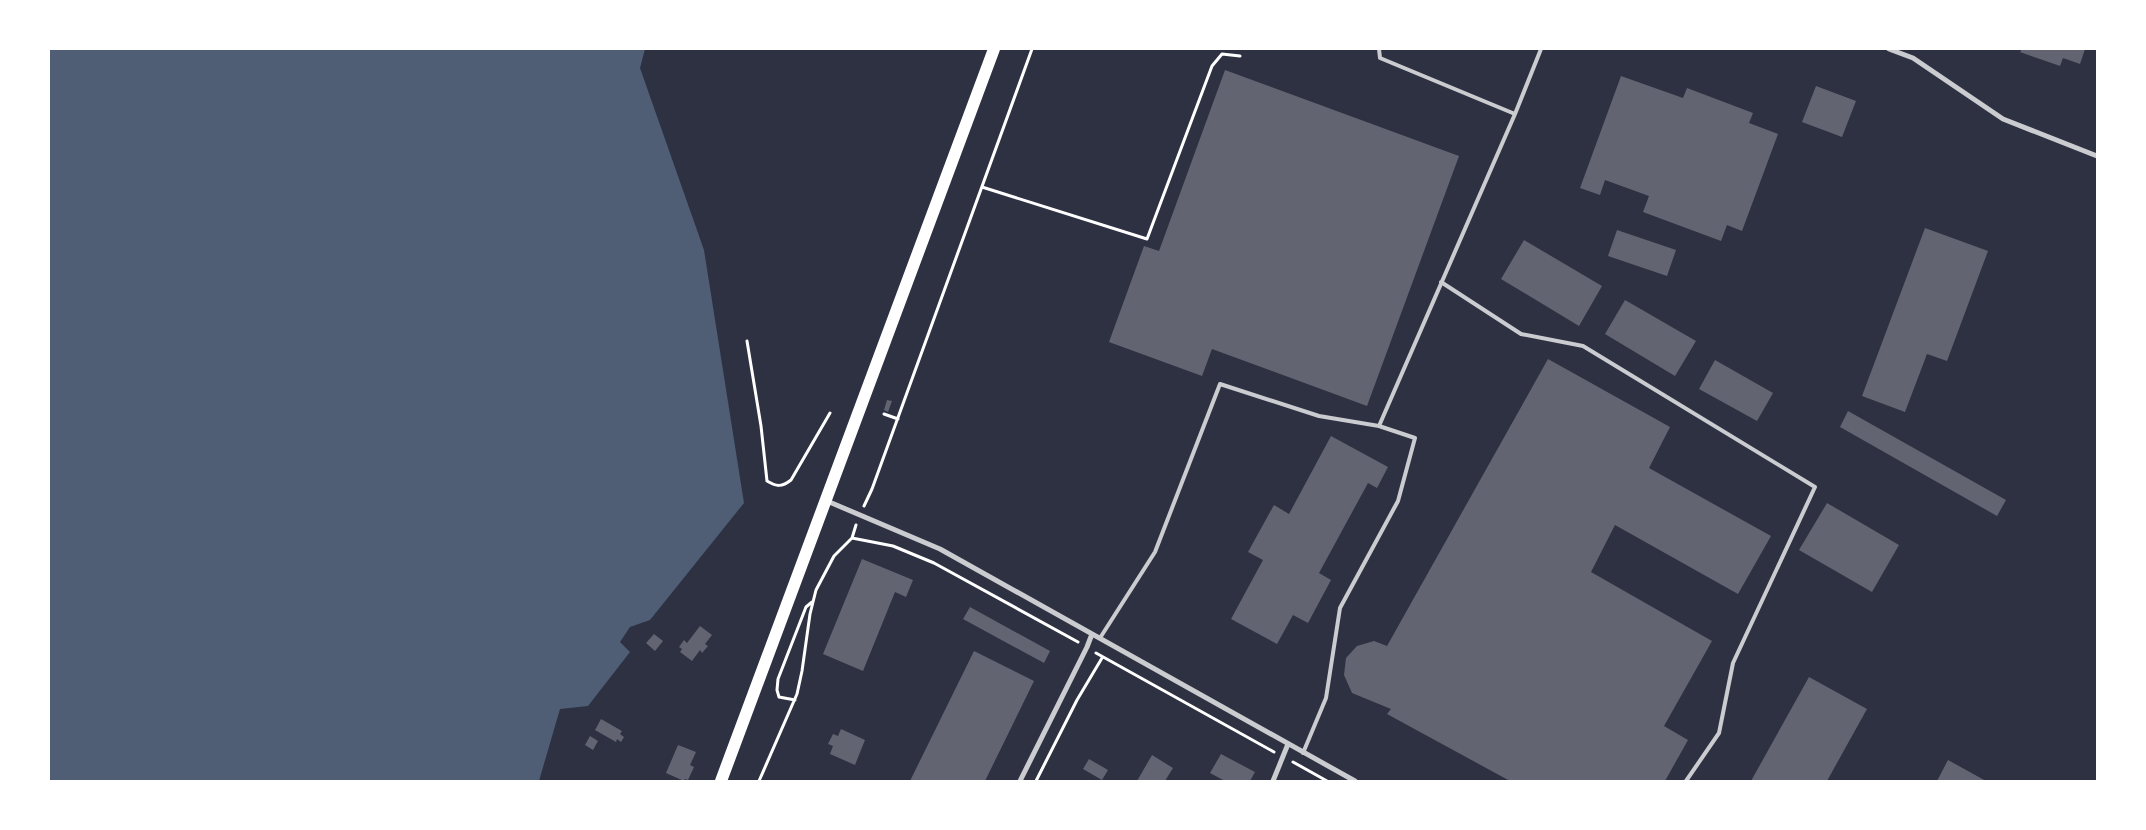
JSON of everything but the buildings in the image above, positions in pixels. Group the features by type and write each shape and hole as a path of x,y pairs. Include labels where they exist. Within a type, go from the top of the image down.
{"main road":[{"path":"722,781 994,49"}],"street":[{"path":"1889,49 1913,58 2003,119 2097,156"},
{"path":"827,501 940,549 1355,781"},
{"path":"1020,781 1092,634"},
{"path":"1273,781 1288,744"}],"lane":[{"path":"1379,49 1380,58 1515,114"},
{"path":"1379,426 1542,49"},
{"path":"1441,282 1521,334 1583,346 1815,487 1733,663 1719,733 1686,781"},
{"path":"1100,638 1154,552 1220,384 1319,416 1379,426 1415,438 1398,501 1340,608 1326,698 1303,753"}],"path":[{"path":"759,781 794,700 802,671 812,602 827,566 839,549 852,538 860,514 872,489 1032,49"},
{"path":"982,186 1147,238 1212,66 1222,54 1240,56"},
{"path":"747,341 768,481 776,486 784,486 791,480 830,413"},
{"path":"884,414 898,418"},
{"path":"794,700 780,697 776,690 778,679 806,607 812,602"},
{"path":"1036,781 1077,700 1102,658"}],"water":[{"path":"49,49 645,49 640,68 704,250 744,503 650,620 630,627 620,642 630,652 588,706 560,709 539,781 49,781"}]}
